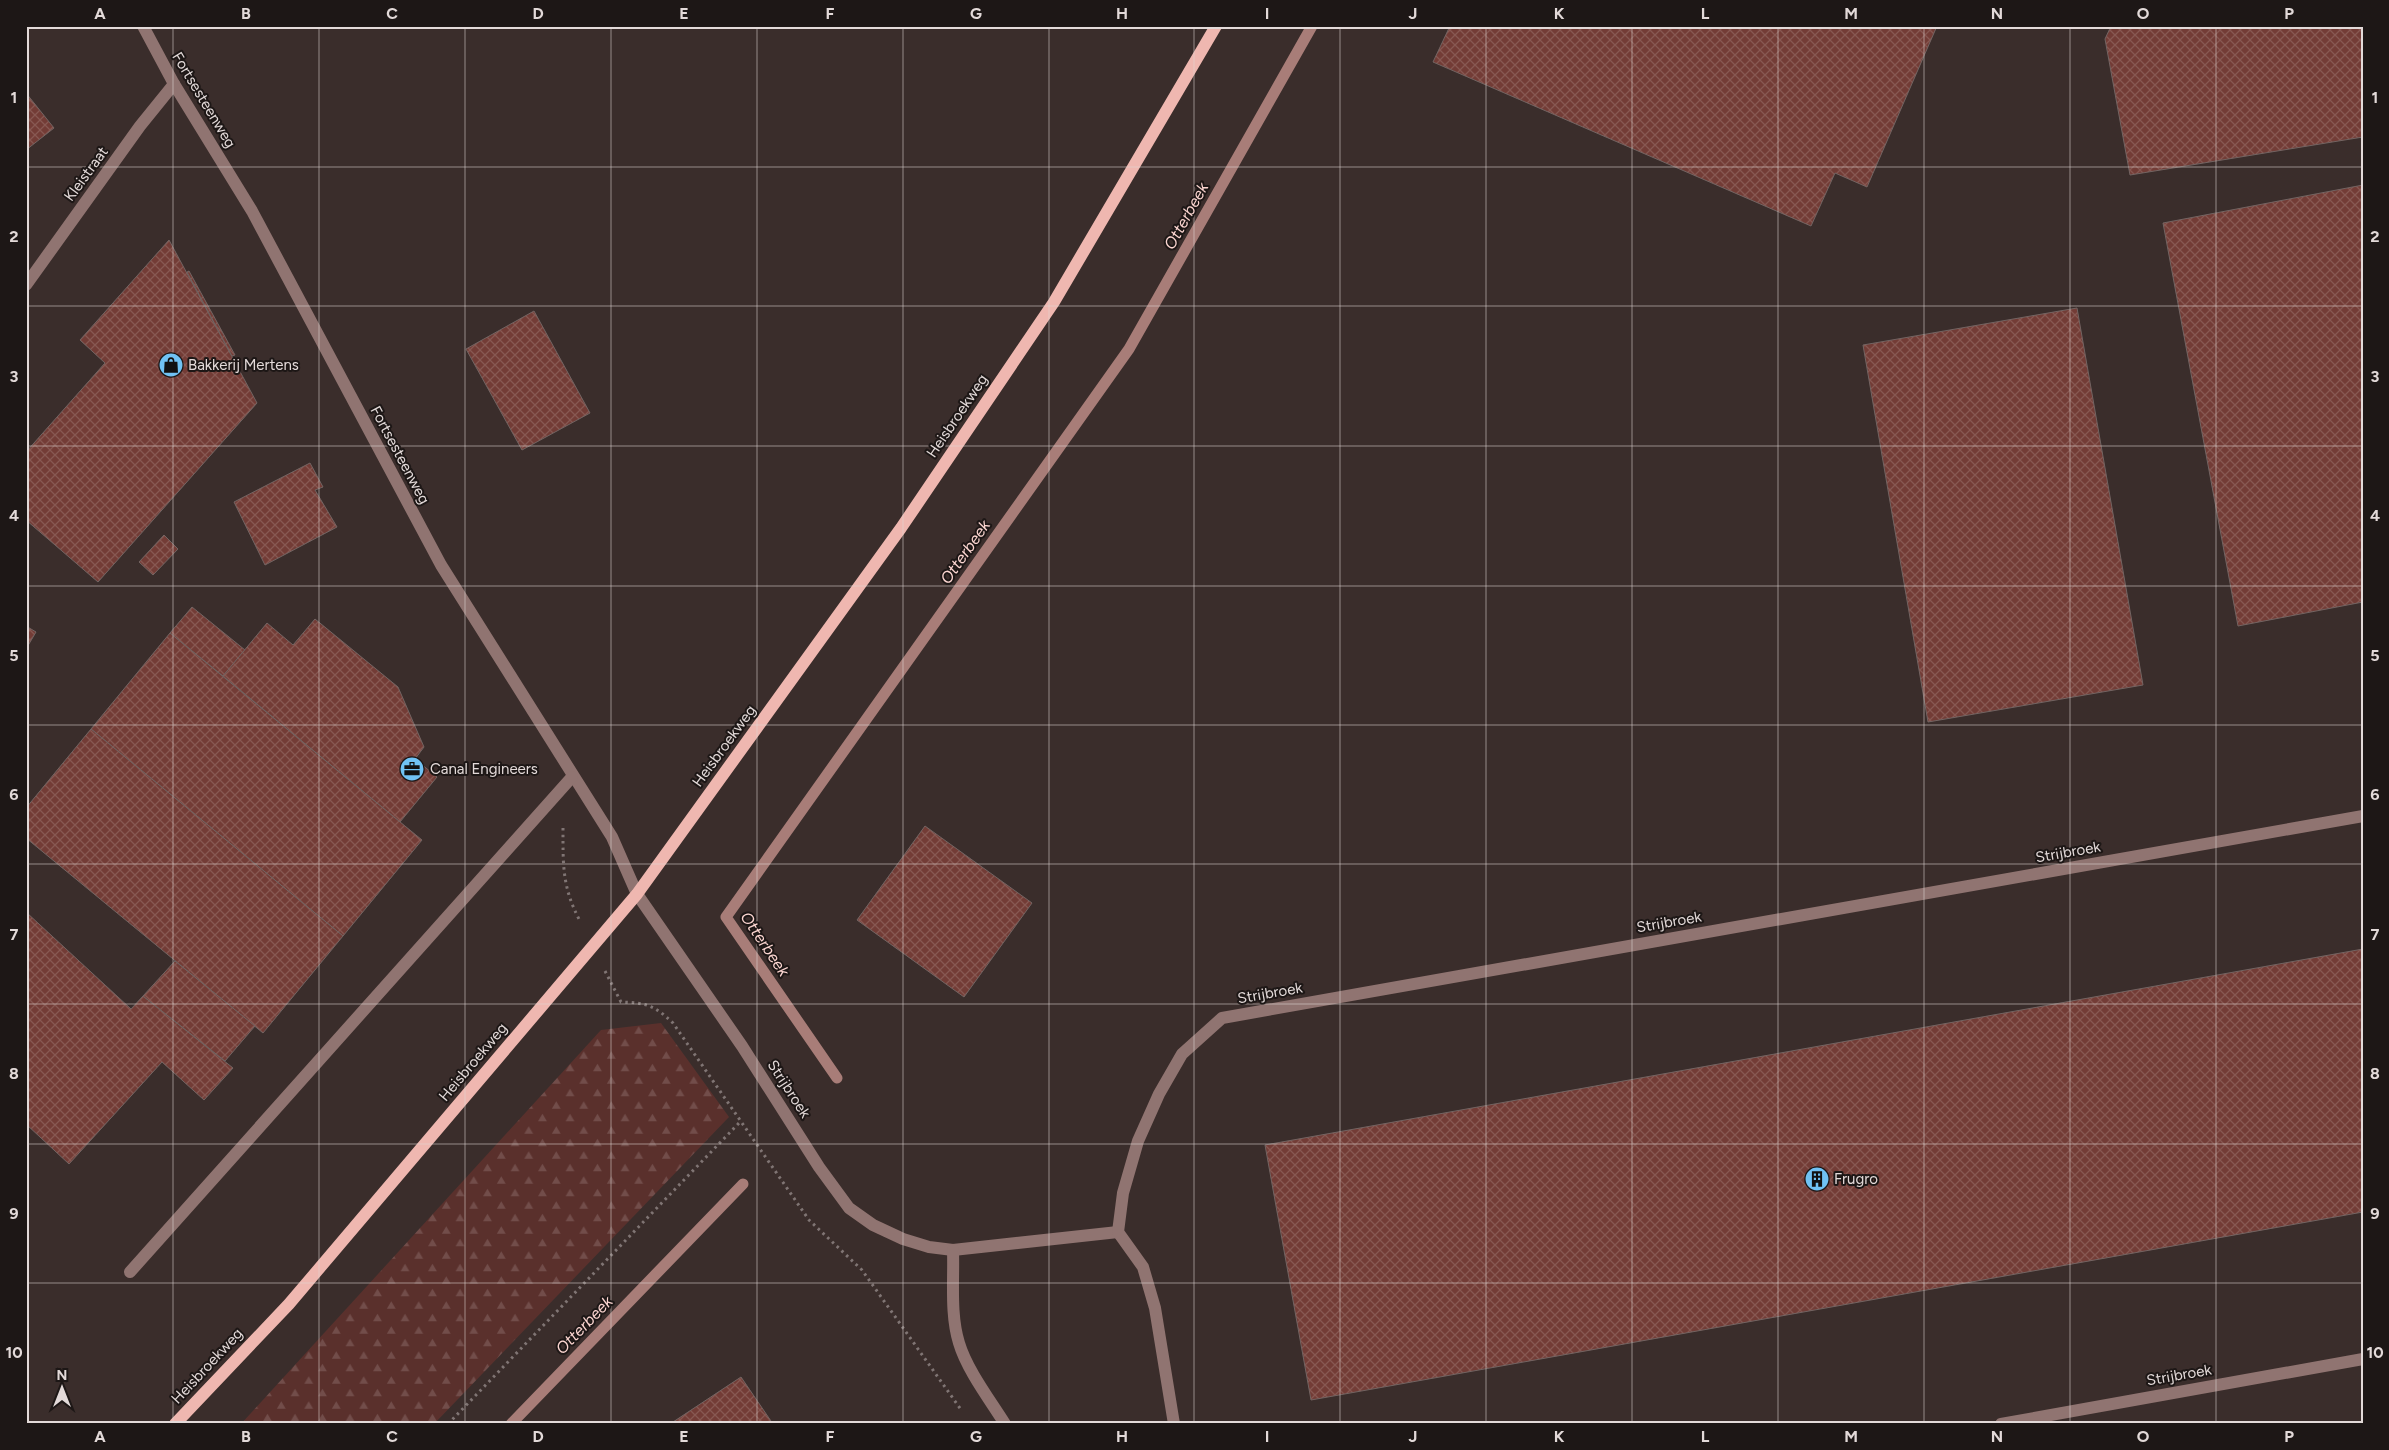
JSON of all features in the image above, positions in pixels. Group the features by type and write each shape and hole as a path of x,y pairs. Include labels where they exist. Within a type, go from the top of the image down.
{"main road":[{"name":"Heisbroekweg","path":"175,1424 289,1304 637,894 901,528 1054,302 1216,26"}],"street":[{"name":"Fortsesteenweg","path":"143,26 174,84 252,212 441,565 572,777 612,837 637,894"},
{"name":"Kleistraat","path":"26,285 140,126 174,84"},
{"path":"130,1272 572,777"},
{"name":"Strijbroek","path":"637,894 742,1046 819,1167 849,1208 873,1225 904,1239 929,1247 953,1250 1118,1232 1123,1193 1136,1150 1159,1094 1182,1054 1222,1018 2363,816"},
{"path":"1118,1232 1143,1267 1155,1308 1174,1424"},
{"path":"953,1250 954,1314 959,1344 1005,1424"},
{"name":"Strijbroek","path":"2000,1424 2363,1359"}],"path":[{"path":"564,819 564,882 569,900 621,1002 644,1003 656,1008 673,1023 809,1220 862,1270 965,1416"},
{"path":"448,1424 740,1122"}],"green space":[{"path":"661,1023 729,1117 434,1424 241,1424 601,1030"}],"building":[{"path":"1450,26 1937,26 1867,187 1835,173 1811,226 1433,62"},
{"path":"2111,26 2363,26 2363,137 2130,175 2105,39"},
{"path":"26,93 54,128 26,150"},
{"path":"2363,185 2363,602 2238,626 2163,223"},
{"path":"169,240 257,403 98,582 26,520 26,452 105,363 80,340"},
{"path":"189,271 235,355 232,356 187,272"},
{"path":"2077,308 2143,685 1928,722 1863,345"},
{"path":"534,311 590,413 522,450 466,349"},
{"path":"310,463 323,487 315,490 337,527 265,565 234,502"},
{"path":"164,535 178,549 153,575 139,562"},
{"path":"192,607 245,650 223,676 170,633"},
{"path":"315,619 398,687 424,747 415,759 437,777 400,822 223,676 267,623 293,645"},
{"path":"26,626 36,632 26,649"},
{"path":"170,633 422,840 343,936 91,729"},
{"path":"91,729 343,936 263,1033 26,838 26,808"},
{"path":"925,826 1032,903 964,997 857,920"},
{"path":"26,912 131,1009 143,996 233,1068 204,1100 162,1062 69,1164 26,1124"},
{"name":"Frugro","path":"2363,949 2363,1212 1311,1400 1265,1145"},
{"path":"175,961 255,1026 225,1061 143,996"},
{"path":"741,1377 773,1424 670,1424"}],"waterway":[{"name":"Otterbeek","path":"837,1078 726,917 1129,349 1312,26"},
{"name":"Otterbeek","path":"511,1424 743,1184"}],"place":[{"name":"Bakkerij Mertens","path":"171,365"},
{"name":"Canal Engineers","path":"412,769"},
{"name":"Frugro","path":"1817,1179"}]}
